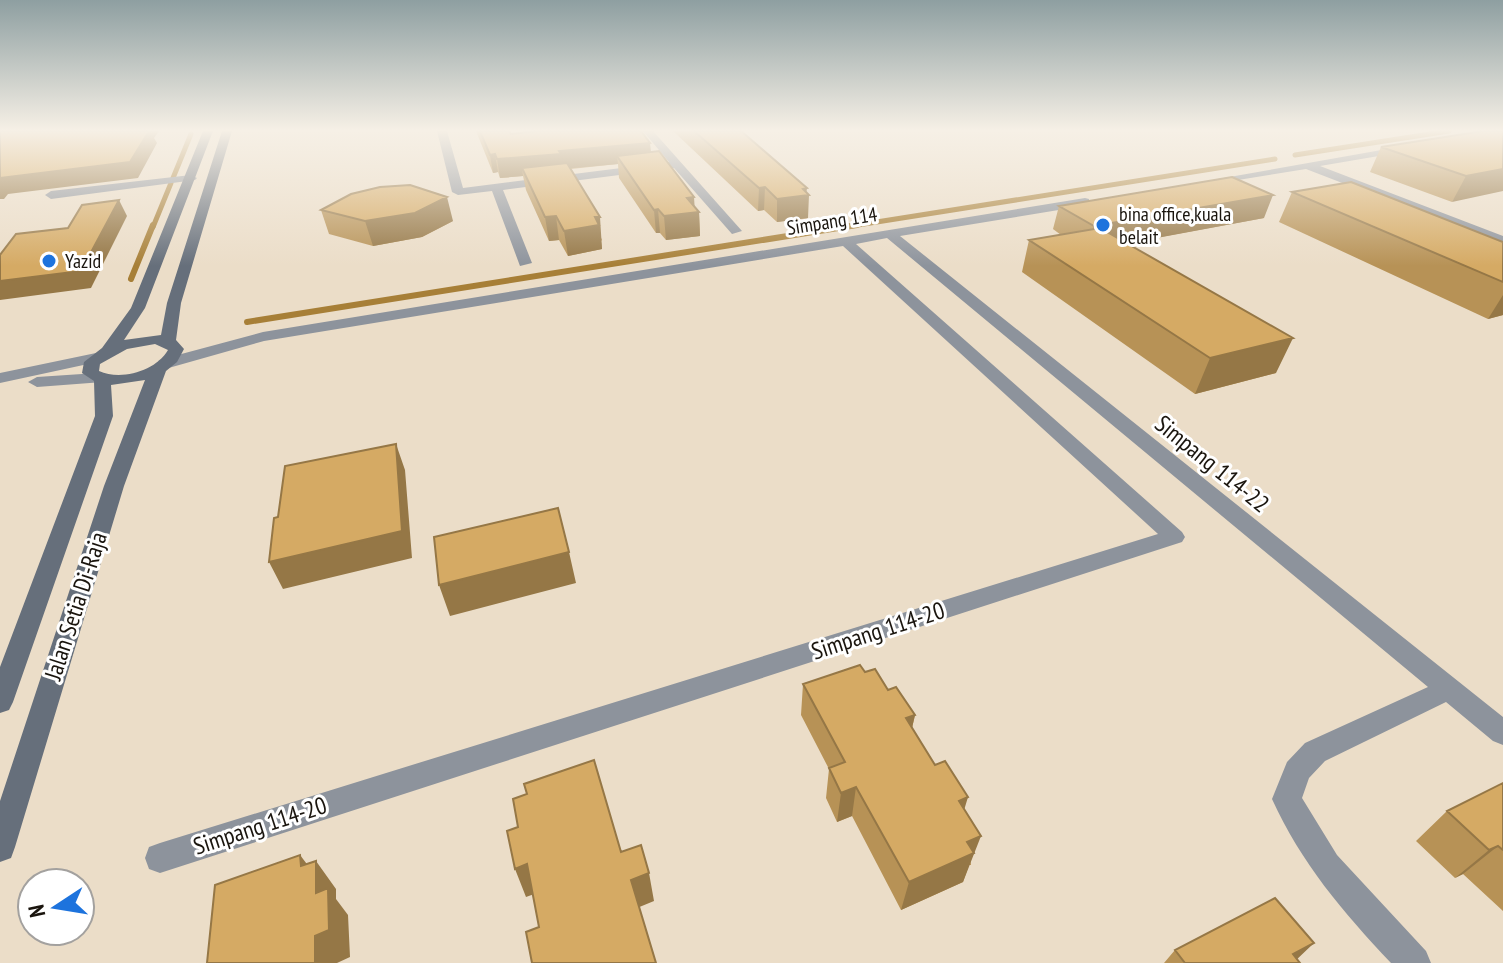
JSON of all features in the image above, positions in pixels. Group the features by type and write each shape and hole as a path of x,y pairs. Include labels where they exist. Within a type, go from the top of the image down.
{"main road":[{"path":"102,355 140,341 170,342 174,303 213,176"},
{"path":"102,355 138,308 191,178"},
{"name":"Jalan Setia Di-Raja","path":"0,847 114,486 162,365 176,352 170,342"},
{"name":"Jalan Setia Di-Raja","path":"0,702 104,416 99,378 89,370 102,355"},
{"path":"99,378 135,377 162,365"}],"street":[{"path":"454,176 458,192 583,176"},
{"path":"688,176 736,231"},
{"path":"1198,183 1240,176"},
{"path":"1334,176 1503,241"},
{"path":"51,195 191,178"},
{"path":"496,187 525,263"},
{"name":"Simpang 114","path":"162,365 263,337 1105,198"},
{"name":"Simpang 114-22","path":"889,234 1503,733"},
{"name":"Simpang 114-20","path":"160,858 1174,537 845,241"},
{"name":"Simpang 114","path":"170,342 263,337"},
{"path":"0,381 102,355"},
{"path":"0,381 99,378"},
{"path":"1414,963 1327,869 1299,828 1287,799 1297,771 1315,752 1449,689"}],"building":[{"path":"526,176 575,176 600,217 595,217 599,225 564,231 556,216 545,217"},
{"path":"631,176 678,176 694,197 687,198 699,212 664,216 658,209 654,210"},
{"path":"745,176 793,176 807,188 803,189 809,195 777,199 765,187 759,188"},
{"path":"1232,177 1273,195 1094,226 1059,206"},
{"path":"1351,182 1503,242 1503,282 1292,192"},
{"path":"410,185 447,197 415,213 365,221 321,210 351,194 380,187"},
{"path":"119,200 81,271 0,281 0,255 16,234 68,228 82,205"},
{"path":"1100,228 1293,338 1210,358 1029,240"},
{"path":"396,444 402,531 269,562 285,466"},
{"path":"558,508 569,552 439,585 434,537"},
{"path":"860,665 865,672 875,669 888,690 896,687 915,715 906,718 935,765 945,761 968,797 959,801 981,836 967,842 974,853 909,882 856,787 841,793 829,768 845,762 803,684"},
{"path":"594,760 621,852 641,845 649,873 631,880 656,963 532,963 526,932 539,927 527,864 515,869 507,831 518,827 513,799 527,794 524,784"},
{"path":"1503,783 1503,850 1498,846 1489,850 1447,811"},
{"path":"300,855 301,866 316,861 316,893 328,888 329,930 315,936 315,963 207,963 215,885"},
{"path":"1275,898 1314,943 1293,954 1300,963 1185,963 1175,950"}],"waterway":[{"path":"845,227 1168,176"},
{"path":"153,227 171,183"},
{"path":"131,279 153,225"},
{"path":"247,322 857,225"}],"place":[{"name":"bina office,kuala belait","path":"1103,225"},
{"name":"Yazid","path":"49,261"}]}
